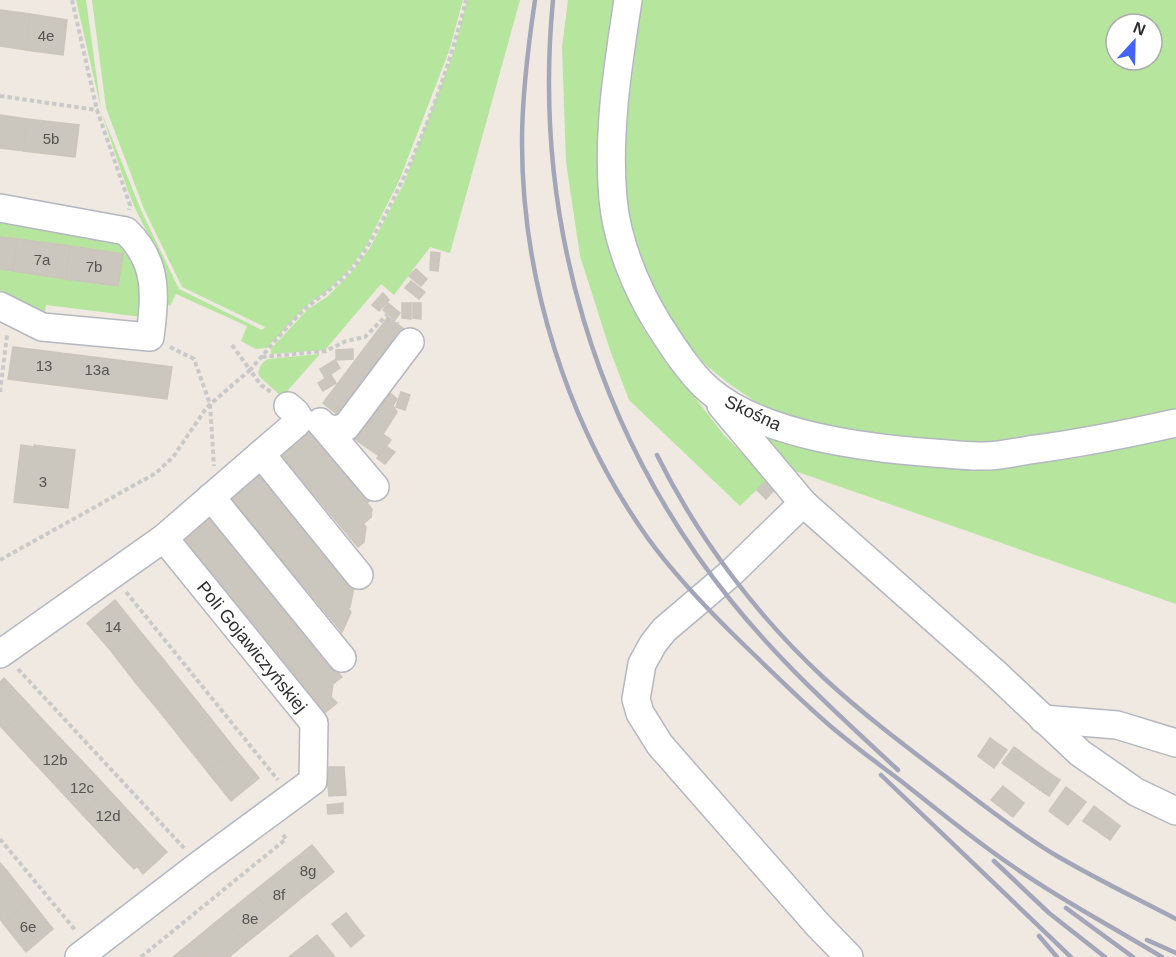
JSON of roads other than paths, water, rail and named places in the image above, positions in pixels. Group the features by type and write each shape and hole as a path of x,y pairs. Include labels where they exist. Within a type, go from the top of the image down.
{"street":[{"name":"Skośna","path":"628,0 612,134 614,201 621,235 641,297 673,347 709,390 759,418 802,434 890,450 981,457 1078,444 1176,423"},
{"path":"0,208 126,231 137,241 149,266 155,296 150,338 42,327 5,308"},
{"path":"6,658 164,537 218,491 297,423 294,412 312,418 333,430 346,428 410,342"},
{"path":"709,390 803,503 994,672 1080,753 1136,792 1176,811"},
{"path":"326,427 375,487"},
{"path":"261,454 359,575"},
{"path":"218,491 342,658"},
{"path":"803,503 731,573 664,630 642,664 636,699 640,713 660,745 818,925 849,957"},
{"name":"Poli Gojawiczyńskiej","path":"85,953 313,781 314,723 164,537"},
{"path":"1043,719 1117,726 1176,743"}],"railway":[{"path":"535,0 526,71 522,142 524,194 530,246 540,298 554,349 572,399 594,447 647,537 680,579 717,618 795,694 846,739 999,857 1050,891 1162,957"},
{"path":"553,0 549,81 553,162 564,241 583,319 610,394 643,467 684,536 732,602 791,668 898,770"},
{"path":"657,455 691,516 731,574 776,629 839,692 899,741 1024,835 1082,870 1176,919"},
{"path":"881,775 1071,957"},
{"path":"994,861 1049,913 1105,957"},
{"path":"1066,908 1133,957"},
{"path":"1039,936 1057,957"},
{"path":"1147,940 1176,953"}]}
